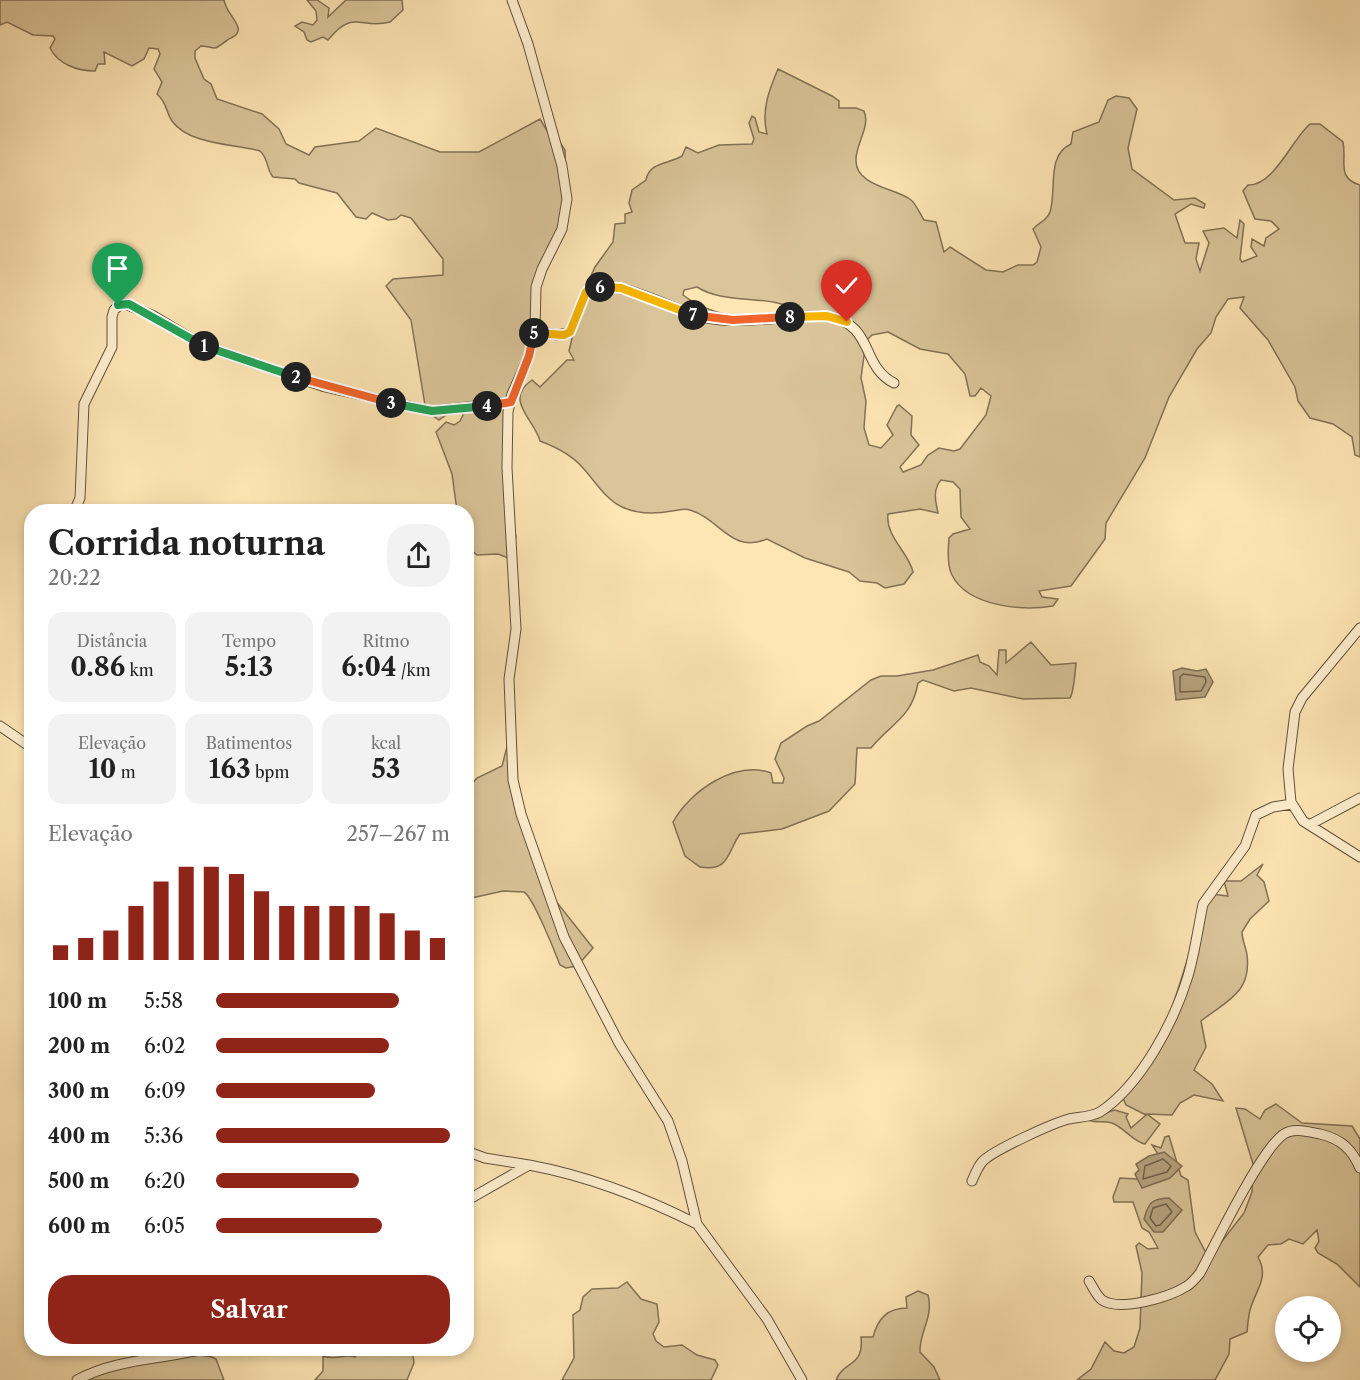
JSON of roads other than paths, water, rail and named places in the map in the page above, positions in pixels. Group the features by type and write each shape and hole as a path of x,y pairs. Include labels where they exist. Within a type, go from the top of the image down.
{"street":[{"path":"512,0 528,44 562,166 567,199 562,229 542,269 536,288 535,331 529,356 511,402 507,468 515,618 509,679 513,780 521,814 561,929 619,1043 669,1121 682,1161 697,1224 767,1319 802,1380"},
{"path":"535,331 557,335 570,332 586,292 596,287 621,288 695,316 714,319 757,320 827,316 838,318 855,327 881,374 894,383"},
{"path":"77,504 80,498 84,404 112,347 112,316 114,310 122,303 152,315 204,346 325,387 432,411 511,402"},
{"path":"1360,628 1302,698 1295,712 1288,769 1292,804 1310,825 1360,857"},
{"path":"0,726 24,742"},
{"path":"1310,825 1360,798"},
{"path":"972,1181 985,1160 998,1151 1067,1120 1093,1115 1116,1099 1148,1060 1178,1003 1188,977 1203,904 1208,893 1245,846 1256,815 1273,807 1292,804"},
{"path":"1089,1281 1097,1295 1112,1304 1131,1304 1152,1299 1189,1285 1200,1273 1265,1157 1285,1133 1294,1130 1322,1134 1342,1143 1353,1152 1360,1168"},
{"path":"474,1154 485,1158 572,1173 660,1206 697,1224"},
{"path":"474,1196 528,1165"},
{"path":"77,1380 92,1371 162,1356"}],"water":[{"path":"1182,668 1197,671 1206,669 1213,682 1205,697 1176,700 1173,671"},
{"path":"1164,1152 1182,1166 1170,1178 1142,1188 1135,1174 1139,1170 1136,1164 1149,1156"},
{"path":"1169,1198 1182,1210 1163,1232 1154,1232 1144,1219 1147,1209 1152,1202 1158,1199"}]}
